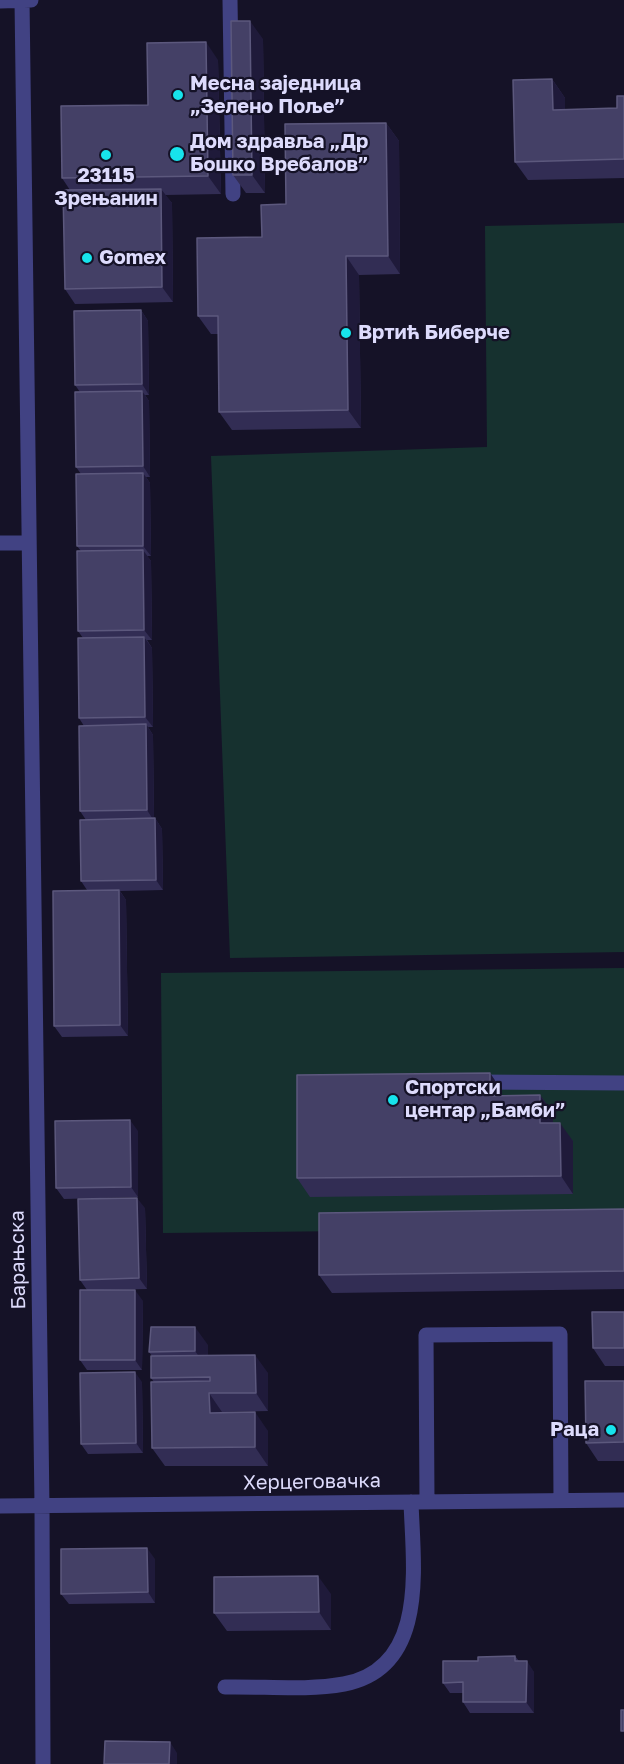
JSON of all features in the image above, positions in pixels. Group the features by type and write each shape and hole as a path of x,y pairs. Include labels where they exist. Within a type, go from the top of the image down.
{"street":[{"name":"Барањска","path":"21,0 42,1506 43,1764"},
{"path":"0,1 31,0"},
{"path":"230,0 233,194"},
{"path":"0,543 28,543"},
{"path":"460,1083 624,1083"},
{"path":"427,1502 426,1335 560,1334 561,1500"},
{"name":"Херцеговачка","path":"0,1506 624,1500"},
{"path":"225,1687 344,1684 369,1676 393,1656 407,1628 413,1590 411,1502"}],"green space":[{"path":"624,223 624,952 230,958 211,456 487,447 485,226"},
{"name":"Спортски центар „Бамби”","path":"624,968 624,1228 163,1233 161,973"}],"building":[{"path":"231,21 250,21 252,175 233,175"},
{"path":"206,42 208,176 62,178 61,106 148,105 147,43"},
{"path":"552,79 553,110 617,108 617,96 624,96 624,159 515,162 513,80"},
{"path":"386,123 388,256 346,256 348,410 219,412 218,316 198,316 197,238 262,237 261,205 286,204 285,124"},
{"path":"161,189 162,287 65,289 63,190"},
{"path":"141,310 142,384 75,385 74,311"},
{"path":"142,391 143,466 76,467 75,392"},
{"path":"143,473 143,546 77,546 76,474"},
{"path":"143,550 144,630 78,631 77,551"},
{"path":"144,637 145,717 79,718 78,638"},
{"path":"146,724 147,810 80,811 79,726"},
{"path":"155,818 156,880 81,881 80,820"},
{"path":"119,890 120,1025 54,1026 53,891"},
{"path":"490,1073 490,1096 540,1095 540,1123 560,1123 561,1176 297,1178 297,1075"},
{"path":"130,1120 131,1187 56,1188 55,1121"},
{"path":"137,1198 139,1278 80,1280 78,1199"},
{"path":"624,1209 624,1271 319,1275 319,1213"},
{"path":"80,1290 135,1290 135,1360 80,1360"},
{"path":"592,1312 624,1312 624,1348 593,1348"},
{"path":"151,1327 195,1327 195,1351 149,1352"},
{"path":"255,1355 256,1393 209,1393 210,1413 255,1412 255,1447 152,1448 151,1382 210,1381 210,1377 151,1378 151,1356"},
{"path":"135,1372 136,1443 81,1444 80,1373"},
{"path":"585,1381 624,1381 624,1442 586,1443"},
{"path":"147,1548 148,1592 61,1594 61,1549"},
{"path":"318,1576 319,1612 214,1613 214,1577"},
{"path":"515,1656 515,1661 527,1661 526,1702 463,1702 463,1682 443,1683 443,1661 478,1661 478,1657"},
{"path":"621,1710 624,1710 624,1731 621,1731"},
{"path":"105,1741 170,1742 169,1764 104,1764"}],"place":[{"name":"Месна заједница „Зелено Поље”","path":"178,95"},
{"name":"Дом здравља „Др Бошко Вребалов”","path":"177,154"},
{"name":"23115 Зрењанин","path":"106,155"},
{"name":"Gomex","path":"87,258"},
{"name":"Вртић Биберче","path":"346,333"},
{"name":"Спортски центар „Бамби”","path":"393,1100"},
{"name":"Раца","path":"611,1430"}]}
